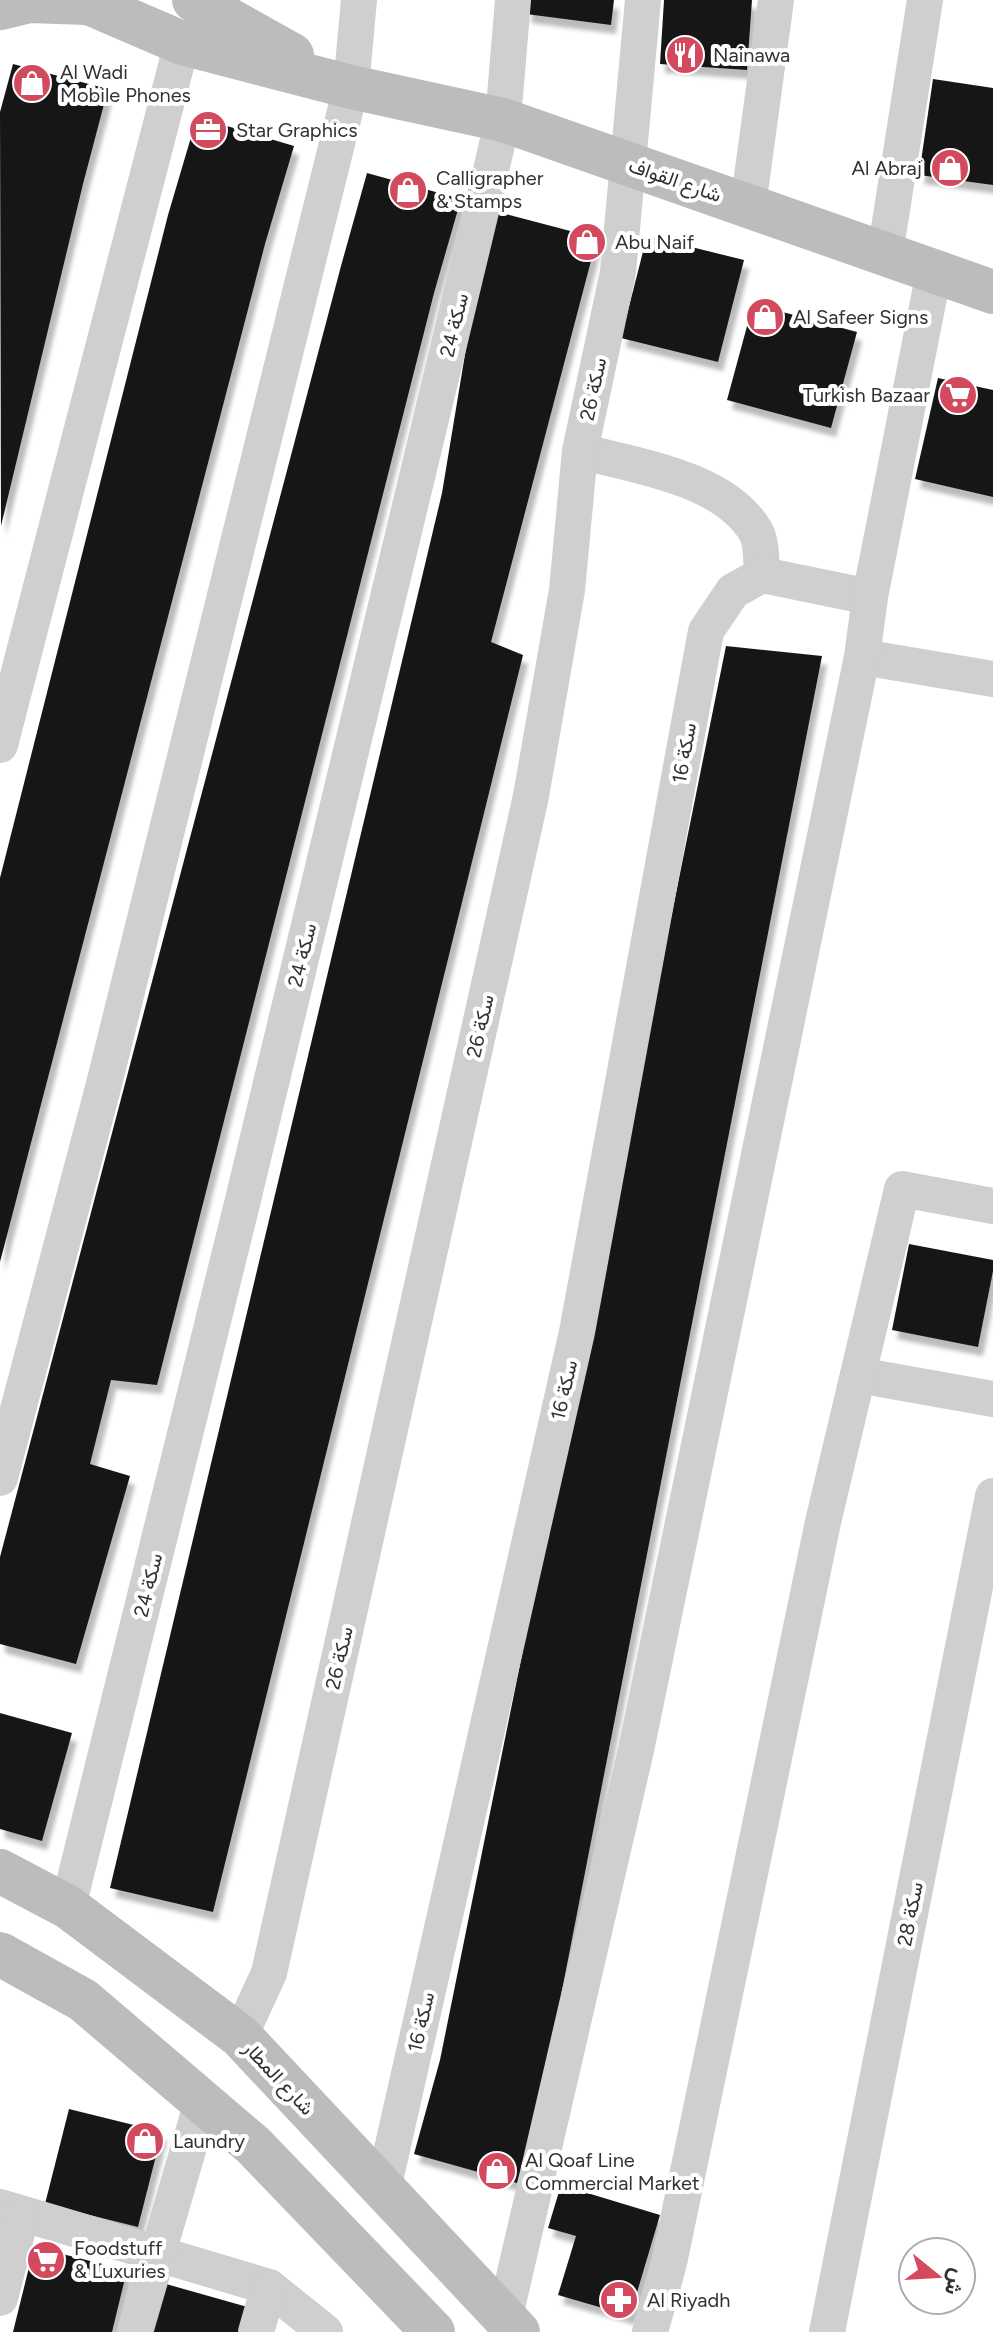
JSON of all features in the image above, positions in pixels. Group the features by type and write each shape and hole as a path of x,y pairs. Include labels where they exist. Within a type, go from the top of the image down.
{"street":[{"path":"0,1478 104,1084 351,87 359,0"},
{"name":"سكة 24","path":"68,1907 240,1212 503,120 513,0"},
{"name":"سكة 26","path":"240,2036 269,1973 531,796 567,590 580,451 618,272 643,0"},
{"path":"748,206 776,0"},
{"path":"885,254 925,0"},
{"path":"0,8 29,1 84,2"},
{"name":"شارع القواف","path":"84,2 182,43 351,87 503,120 993,292"},
{"name":"شارع القواف","path":"203,3 351,87"},
{"path":"0,745 182,43"},
{"path":"512,2324 636,1750 862,657 870,597 934,272"},
{"path":"580,451 699,484 739,509 758,535 748,583 870,597"},
{"name":"سكة 16","path":"383,2189 577,1332 706,631 748,583"},
{"path":"862,657 993,679"},
{"path":"650,2332 669,2263 823,1522 902,1189 993,1206"},
{"path":"858,1375 993,1399"},
{"name":"سكة 28","path":"827,2332 991,1517"},
{"name":"شارع المطار","path":"0,1871 68,1907 240,2036 512,2324"},
{"path":"0,1954 83,2000 253,2145 433,2332"},
{"path":"135,2332 202,2102"},
{"path":"0,2298 11,2211 269,2287 325,2332"},
{"path":"256,2332 269,2287"}],"building":[{"path":"528,0 614,0 611,25 526,14"},
{"path":"664,0 752,0 747,70 660,64"},
{"path":"13,64 108,89 1,526 0,112"},
{"path":"933,79 993,88 993,185 919,175"},
{"path":"197,117 294,146 265,244 0,1262 0,878 168,215"},
{"path":"367,173 461,199 434,293 157,1385 111,1380 90,1464 130,1476 76,1664 0,1644 0,1557"},
{"path":"498,212 597,238 491,642 523,655 213,1912 110,1888 442,493 473,306"},
{"path":"647,236 744,260 718,362 621,338"},
{"path":"753,304 857,332 831,428 727,400"},
{"path":"938,378 993,390 993,497 915,479"},
{"path":"726,646 822,656 543,2088 517,2183 414,2154 440,2060"},
{"path":"909,1244 993,1260 978,1347 892,1330"},
{"path":"0,1713 72,1733 42,1841 0,1829"},
{"path":"69,2109 162,2132 138,2227 45,2204"},
{"path":"561,2185 660,2215 630,2316 558,2295 576,2236 548,2228"},
{"path":"34,2247 127,2270 112,2332 13,2332"},
{"path":"159,2282 251,2308 244,2332 145,2332"}],"place":[{"name":"Nainawa","path":"685,55"},
{"name":"Al Wadi Mobile Phones","path":"32,83"},
{"name":"Star Graphics","path":"208,130"},
{"name":"Al Abraj","path":"950,168"},
{"name":"Calligrapher & Stamps","path":"408,190"},
{"name":"Abu Naif","path":"587,242"},
{"name":"Al Safeer Signs","path":"765,317"},
{"name":"Turkish Bazaar","path":"958,395"},
{"name":"Laundry","path":"145,2141"},
{"name":"Al Qoaf Line Commercial Market","path":"497,2171"},
{"name":"Foodstuff & Luxuries","path":"46,2260"},
{"name":"Al Riyadh","path":"619,2300"}]}
